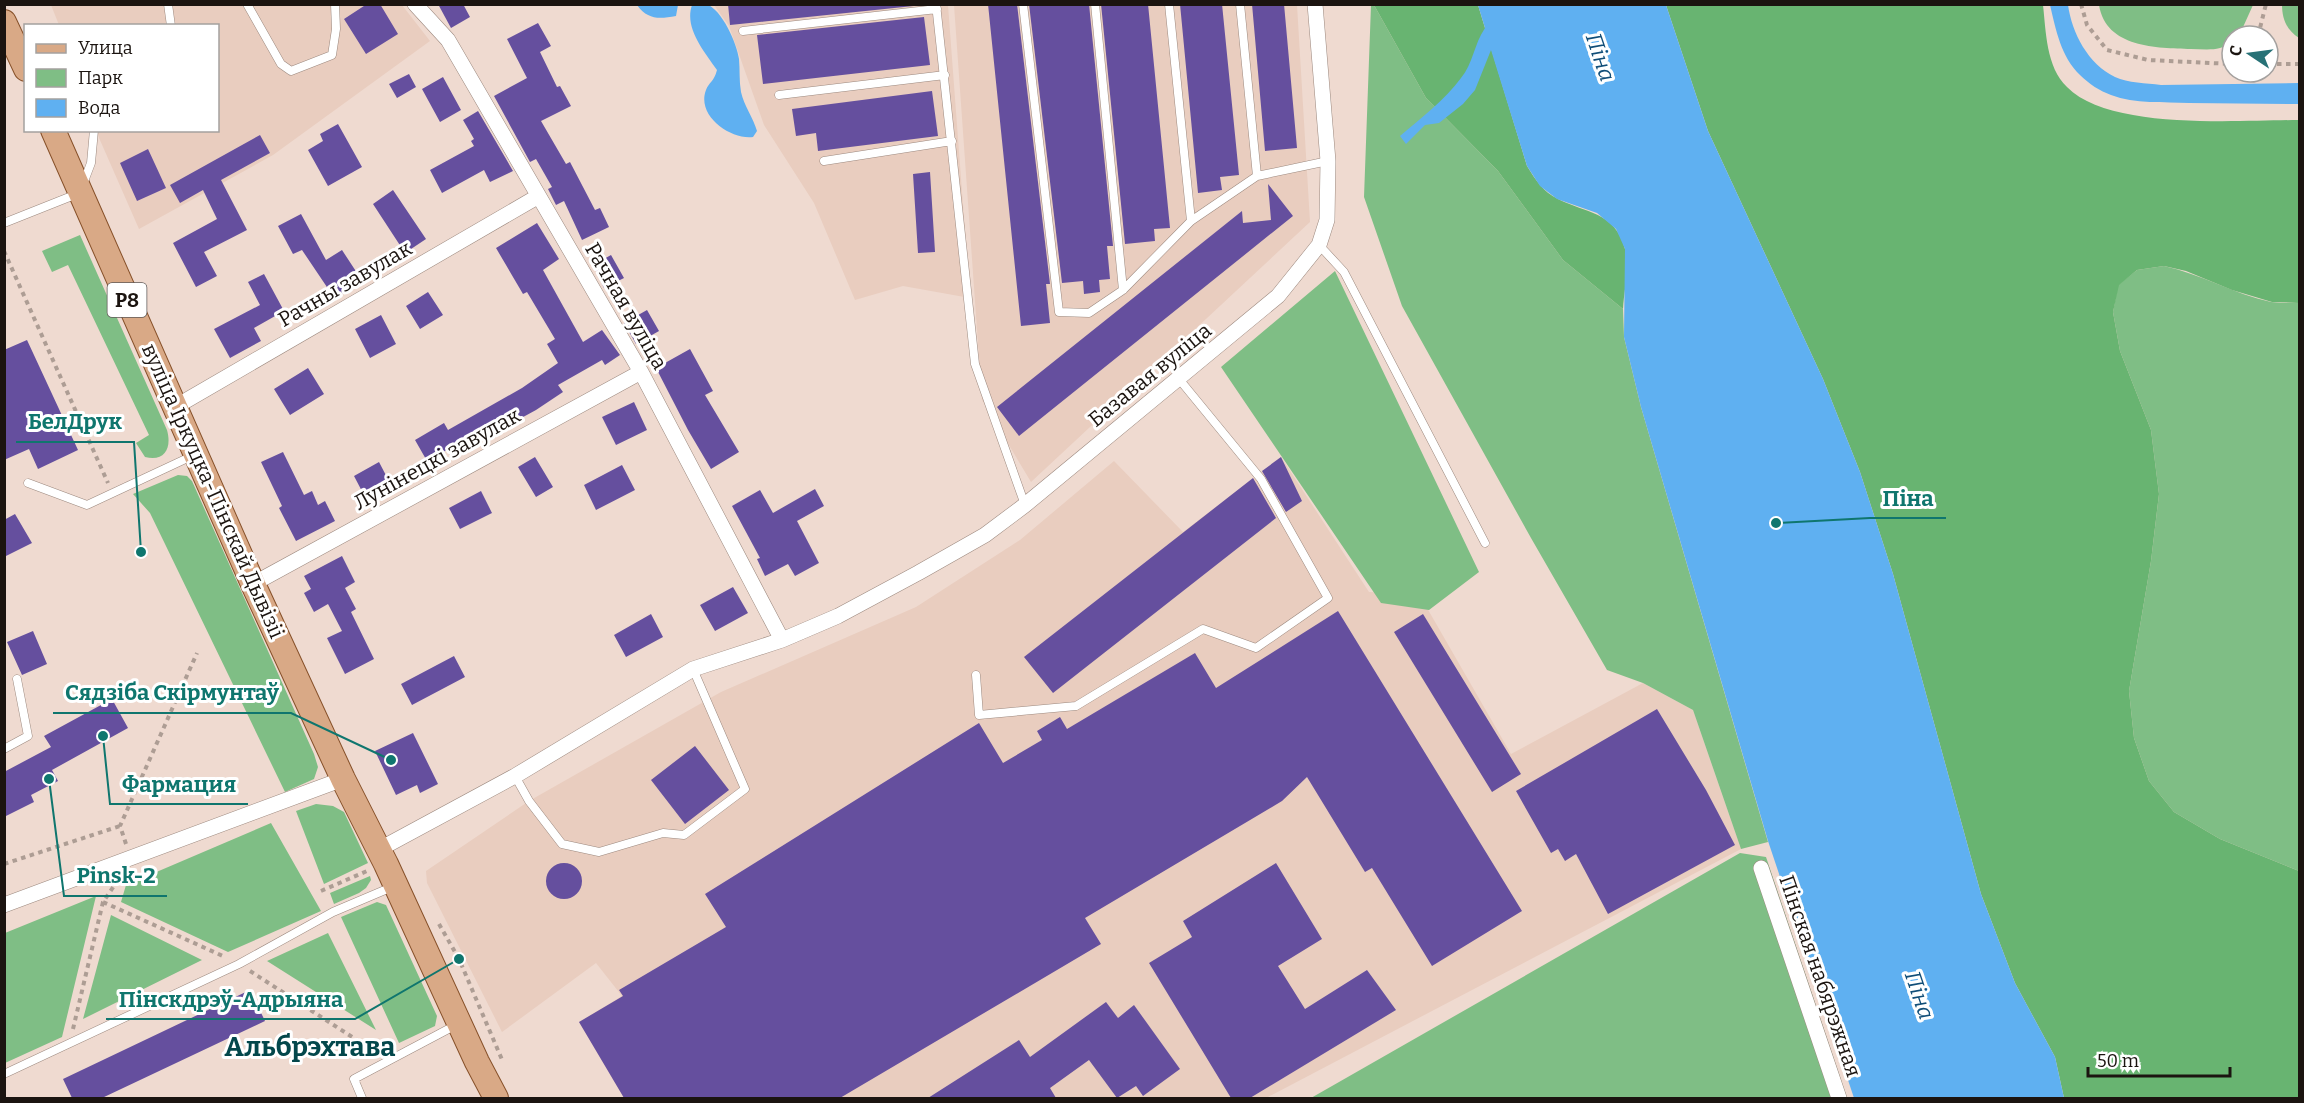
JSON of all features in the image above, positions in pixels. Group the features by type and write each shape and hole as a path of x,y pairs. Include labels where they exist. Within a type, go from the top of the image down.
{"main road":[{"path":"4,22 20,42 24,60"},
{"name":"вуліца Іркуцка-Пінскай Дывізіі","path":"54,132 253,584 343,779 375,859 394,885 496,1098"}],"street":[{"name":"Рачная вуліца","path":"415,4 447,40 641,372 782,640"},
{"name":"Базавая вуліца","path":"782,640 838,615 985,535 1025,505 1278,296 1319,245 1327,220 1328,160 1315,4"},
{"name":"Рачны завулак","path":"175,407 537,197"},
{"name":"Лунінецкі завулак","path":"253,584 641,372"},
{"path":"375,859 693,669 782,640"},
{"path":"4,905 343,779"},
{"name":"Пінская набярэжная","path":"1761,868 1839,1098"}],"lane":[{"path":"168,4 171,24"},
{"path":"247,4 280,64 291,71 332,55 336,29 335,4"},
{"path":"1023,4 1059,312 1089,313 1123,290 1191,221 1257,176 1328,160"},
{"path":"1095,4 1123,290"},
{"path":"1169,4 1191,221"},
{"path":"1240,4 1257,176"},
{"path":"743,31 936,7 975,363 1025,505"},
{"path":"779,95 945,75"},
{"path":"4,223 80,192 91,163 94,132"},
{"path":"824,160 952,141"},
{"path":"1319,245 1344,272 1485,543"},
{"path":"976,675 979,715 1076,706 1203,629 1256,648 1328,598 1261,479 1179,379"},
{"path":"28,483 87,505 196,454"},
{"path":"515,776 530,801 562,844 599,852 663,833 684,835 745,789 693,669"},
{"path":"4,749 28,736 16,679"},
{"path":"4,1074 239,964 333,912 394,885"},
{"path":"363,1098 354,1079 459,1024"}],"path":[{"path":"2081,4 2086,25 2107,50 2148,60 2220,63"},
{"path":"2261,24 2266,4"},
{"path":"2280,64 2300,64"},
{"path":"4,251 108,483"},
{"path":"4,864 120,826"},
{"path":"321,891 375,859"}],"shaded area":[{"path":"51,5 402,5 430,41 273,155 139,229 96,132 219,132 219,24 59,24"},
{"path":"714,5 948,5 970,298 903,286 855,300 814,203 764,125 729,26"},
{"path":"954,5 1297,5 1310,222 1031,482 982,400"},
{"path":"1281,457 1369,592 1419,594 1511,754 1643,683 1693,710 1741,849 1266,1098 624,1098 579,1022 622,996 596,963 502,1032 427,883 426,871 529,801 721,692 916,607 1020,540 1114,461 1183,532"}],"green space":[{"path":"2099,4 2253,5 2244,24 2220,24 2220,48 2217,49 2163,48 2135,43 2122,38 2104,19"},
{"path":"2282,4 2299,5 2299,38 2286,24"},
{"path":"1371,5 1374,5 1426,98 1498,171 1563,260 1623,309 1624,337 1641,407 1768,842 1741,849 1693,710 1643,683 1607,670 1402,306 1364,197"},
{"path":"1374,5 1478,5 1527,166 1548,193 1607,220 1620,237 1627,263 1623,309 1563,260 1498,171 1426,98"},
{"path":"1666,5 2043,5 2048,48 2055,69 2067,87 2087,101 2113,111 2177,120 2299,120 2299,303 2272,302 2232,290 2186,271 2164,266 2137,270 2119,285 2113,312 2120,351 2151,430 2159,494 2151,561 2129,691 2134,738 2149,781 2174,812 2220,839 2299,871 2299,1098 2064,1098 2055,1057 2015,983 1981,894 1893,574 1860,472 1823,379 1708,131"},
{"path":"80,235 167,430 168,448 158,457 145,457 136,443 149,435 68,265 52,272 42,251"},
{"path":"2164,266 2271,302 2299,303 2299,871 2220,839 2174,812 2149,781 2134,738 2129,691 2151,561 2159,494 2151,430 2120,351 2113,312 2118,285 2137,270"},
{"path":"1335,271 1479,572 1429,610 1381,603 1221,367"},
{"path":"178,475 187,476 192,481 314,754 318,767 314,779 285,792 150,513 133,494"},
{"path":"316,804 333,806 344,812 368,863 324,884 296,811"},
{"path":"271,823 321,911 228,952 121,902 126,885"},
{"path":"1740,853 1766,857 1847,1098 1311,1098"},
{"path":"370,876 371,880 366,888 334,904 330,893"},
{"path":"96,896 62,1037 5,1063 5,933"},
{"path":"377,902 386,905 437,1016 435,1026 399,1043 341,917"},
{"path":"111,915 202,960 83,1019"},
{"path":"328,933 376,1030 267,961"}],"water":[{"path":"704,4 712,7 732,36 739,59 741,92 757,131 753,137 735,135 726,130 711,117 706,109 704,100 706,90 717,70 693,31 690,14 692,5"},
{"path":"637,5 678,5 676,16 659,18 650,16"},
{"name":"Піна","path":"1478,5 1666,5 1708,131 1823,379 1860,472 1893,574 1981,894 2015,983 2055,1057 2064,1098 1854,1098 1768,841 1641,407 1624,337 1625,249 1616,229 1597,213 1557,199 1540,186 1527,166 1491,50 1475,90 1463,104 1439,123 1425,125 1406,144 1400,136 1440,101 1465,72 1485,28"},
{"path":"2050,5 2068,5 2073,26 2089,56 2105,71 2120,79 2161,85 2299,83 2299,104 2150,102 2120,98 2099,89 2080,75 2064,52"}],"building":[{"path":"367,4 380,4 398,34 366,54 344,19"},
{"path":"438,4 463,4 470,17 451,28"},
{"path":"728,4 922,4 923,5 730,25"},
{"path":"988,4 1017,4 1050,284 1046,284 1050,323 1021,326"},
{"path":"1029,4 1089,4 1113,246 1107,246 1110,279 1099,280 1100,292 1084,294 1083,281 1062,283"},
{"path":"1101,4 1148,4 1170,228 1154,229 1155,241 1125,244"},
{"path":"1180,4 1222,4 1239,175 1220,177 1222,190 1198,193"},
{"path":"1252,4 1284,4 1297,148 1265,151"},
{"path":"924,17 930,65 763,84 757,35"},
{"path":"538,23 551,46 540,52 557,87 560,86 571,106 541,121 566,164 570,162 595,210 600,208 609,227 582,240 564,201 556,205 548,189 552,187 536,159 530,162 494,96 527,78 507,39"},
{"path":"409,74 416,87 397,98 389,84"},
{"path":"443,77 461,110 440,122 422,89"},
{"path":"932,91 938,136 818,151 816,133 796,136 792,109"},
{"path":"478,111 513,171 490,182 484,170 442,193 430,170 474,146 471,141 474,139 463,120"},
{"path":"338,124 362,167 328,186 308,150 323,141 320,134"},
{"path":"260,135 270,153 221,180 247,230 204,252 217,276 196,287 173,243 217,219 203,190 180,203 170,185"},
{"path":"148,149 166,188 137,201 120,163"},
{"path":"930,172 935,252 918,253 913,174"},
{"path":"1268,184 1293,216 1019,436 997,407 1242,211 1243,223 1271,220"},
{"path":"393,190 426,239 405,253 373,204"},
{"path":"301,214 326,260 342,250 361,279 335,299 302,250 293,254 278,226"},
{"path":"537,223 559,259 543,270 583,342 602,330 620,355 605,365 602,360 558,385 563,392 536,410 481,440 477,433 427,461 415,440 444,423 448,430 522,388 558,363 547,344 555,339 527,292 523,294 496,248"},
{"path":"611,255 624,278 604,288 593,265"},
{"path":"264,274 284,311 254,328 261,341 230,358 214,329 260,305 248,282"},
{"path":"428,292 443,315 420,329 406,306"},
{"path":"647,310 659,331 636,344 624,323"},
{"path":"381,315 396,344 370,358 355,329"},
{"path":"27,340 78,450 38,469 29,449 4,460 4,350"},
{"path":"690,349 713,391 705,395 739,452 711,469 656,368"},
{"path":"308,368 324,394 290,415 274,389"},
{"path":"634,402 647,430 616,445 602,417"},
{"path":"283,452 304,495 312,491 318,505 325,501 335,521 296,541 279,508 282,506 261,462"},
{"path":"535,457 553,487 536,497 518,467"},
{"path":"1281,457 1302,501 1286,512 1262,471"},
{"path":"379,462 390,483 365,497 354,476"},
{"path":"622,465 635,490 596,510 584,485"},
{"path":"1253,478 1276,518 1053,693 1024,657"},
{"path":"815,489 824,506 797,521 819,563 795,576 788,564 765,576 757,559 760,558 732,506 760,490 773,513"},
{"path":"481,491 492,513 460,529 449,508"},
{"path":"15,514 32,543 4,557 4,520"},
{"path":"342,556 355,582 345,588 356,609 351,612 374,659 345,674 327,638 342,631 328,604 314,612 304,593 311,589 304,576"},
{"path":"733,587 748,613 715,631 700,605"},
{"path":"1338,611 1522,911 1432,966 1372,868 1365,872 1307,777 1282,801 1085,918 1101,944 840,1098 624,1098 579,1022 623,996 619,990 726,927 705,894 979,723 1003,763 1042,740 1037,731 1060,717 1067,729 1195,653 1216,688"},
{"path":"651,614 663,637 626,657 614,635"},
{"path":"1423,614 1521,774 1492,792 1394,632"},
{"path":"33,631 47,664 22,675 7,642"},
{"path":"454,656 465,677 412,705 401,684"},
{"path":"112,699 128,728 52,770 58,781 31,795 34,802 4,817 4,772 51,747 44,736"},
{"path":"1657,709 1706,790 1735,845 1608,914 1576,854 1565,861 1558,849 1551,853 1516,791"},
{"path":"413,733 438,784 420,793 417,785 396,795 375,751"},
{"path":"695,746 729,790 685,824 651,780"},
{"path":"564,863 577,868 582,881 577,894 564,899 551,894 546,881 551,868"},
{"path":"1276,863 1322,939 1278,966 1305,1009 1367,970 1396,1010 1250,1098 1231,1098 1149,963 1192,937 1183,921"},
{"path":"250,990 265,1021 102,1098 72,1098 63,1079"},
{"path":"1106,1002 1118,1018 1134,1005 1180,1069 1143,1096 1136,1086 1117,1098 1089,1060 1050,1088 1056,1098 928,1098 1019,1040 1030,1057"}],"place":[{"name":"Піна","path":"1776,523"},
{"name":"БелДрук","path":"141,552"},
{"name":"Фармация","path":"103,736"},
{"name":"Сядзіба Скірмунтаў","path":"391,760"},
{"name":"Pinsk-2","path":"49,779"},
{"name":"Пінскдрэў-Адрыяна","path":"459,959"}],"district":[{"name":"Альбрэхтава","path":"310,1047"}]}
